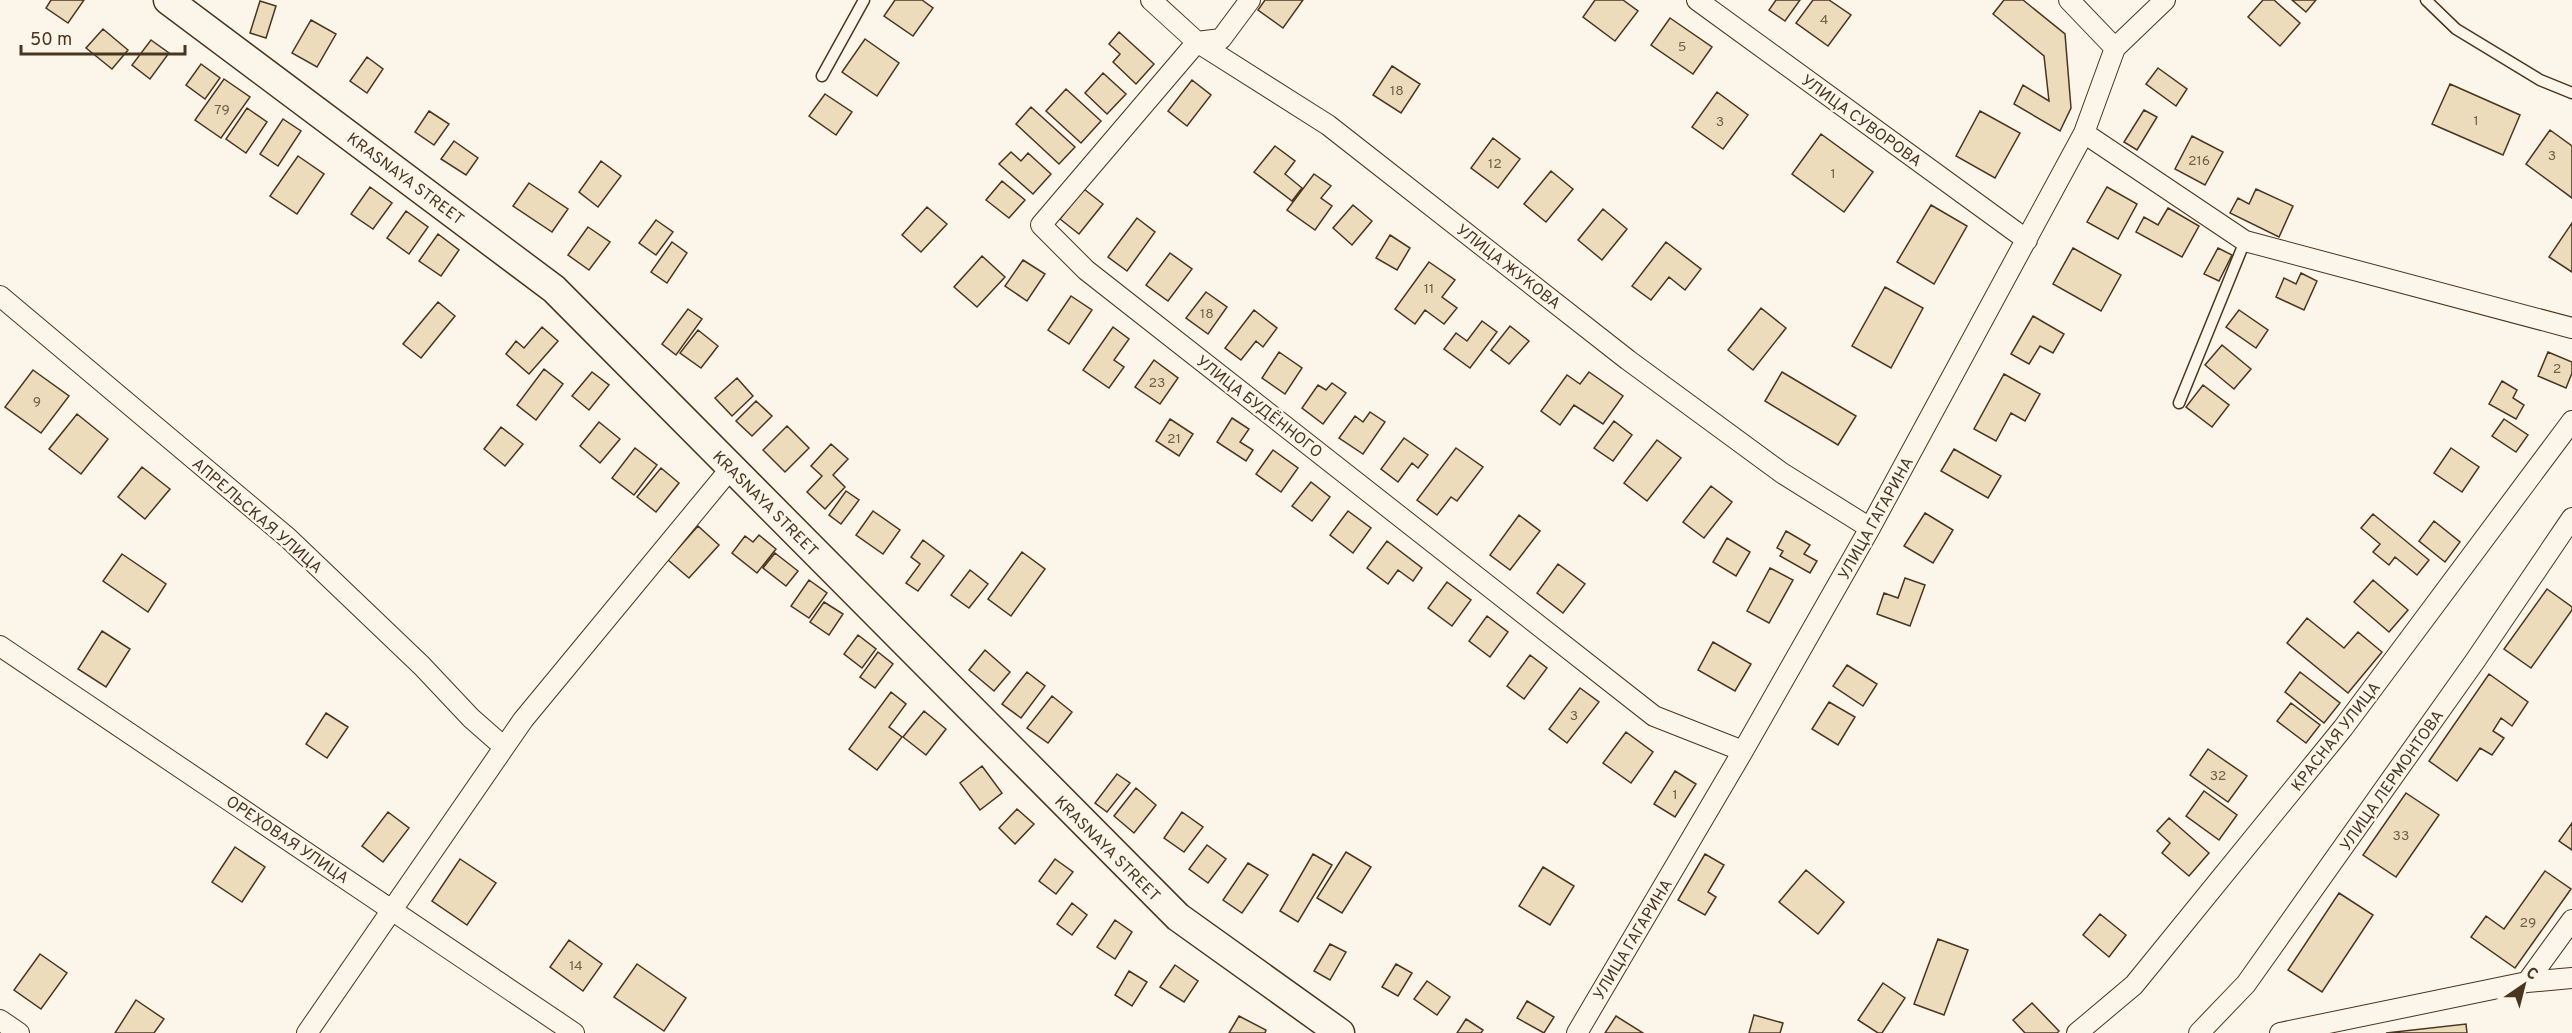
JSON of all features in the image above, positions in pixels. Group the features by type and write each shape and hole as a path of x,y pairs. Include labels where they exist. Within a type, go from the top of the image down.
{"main road":[{"name":"KRASNAYA STREET","path":"168,0 554,289 1178,917 1340,1033"}],"street":[{"name":"УЛИЦА ЖУКОВА","path":"1151,0 1197,42 1329,125 1628,360 1782,473 1870,528"},
{"path":"1197,42 1221,39 1250,0"},
{"name":"УЛИЦА СУВОРОВА","path":"1697,0 2027,240"},
{"path":"2069,0 2115,48 2165,0"},
{"name":"УЛИЦА БУДЁННОГО","path":"1197,42 1041,225 1086,270 1654,716 1743,751"},
{"name":"УЛИЦА ГАГАРИНА","path":"1577,1033 1743,751 1870,528 2084,134 2115,48"},
{"path":"2084,134 2245,241 2572,328"},
{"name":"АПРЕЛЬСКАЯ УЛИЦА","path":"0,296 288,538 422,666 471,718 504,747"},
{"name":"КРАСНАЯ УЛИЦА","path":"2078,1033 2134,985 2343,728 2572,421"},
{"path":"307,1033 523,720 731,468"},
{"name":"УЛИЦА ЛЕРМОНТОВА","path":"2199,1033 2246,984 2475,661 2572,518"},
{"name":"ОРЕХОВАЯ УЛИЦА","path":"0,646 574,1033"},
{"path":"2527,982 2572,920"},
{"path":"2280,1033 2527,982 2572,978"},
{"path":"0,1020 19,1033"}],"lane":[{"path":"822,76 864,0"},
{"path":"2426,0 2456,29 2540,80 2572,93"},
{"path":"2179,403 2245,241"}],"building":[{"path":"51,0 84,0 68,23 46,8"},
{"path":"895,0 922,0 933,8 913,36 884,16"},
{"path":"1265,0 1303,0 1283,28 1258,10"},
{"path":"1595,0 1623,0 1638,11 1615,41 1583,17"},
{"path":"1776,0 1800,0 1785,21 1769,10"},
{"path":"1813,0 1829,0 1851,15 1828,46 1796,23"},
{"path":"2004,0 2023,0 2065,34 2071,108 2060,131 2014,104 2023,85 2049,101 2044,56 1993,14"},
{"path":"2263,0 2274,0 2300,23 2280,46 2248,17"},
{"path":"2292,0 2316,0 2306,12"},
{"path":"260,1 276,6 266,38 250,33"},
{"path":"1670,18 1712,47 1693,74 1651,45"},
{"path":"311,20 336,34 317,67 292,53"},
{"path":"103,29 128,50 112,69 86,48"},
{"path":"1119,32 1154,64 1136,84 1113,62 1120,54 1109,44"},
{"path":"865,39 899,63 877,96 842,72"},
{"path":"151,40 169,53 150,79 132,65"},
{"path":"367,57 383,69 367,93 350,81"},
{"path":"201,64 220,78 205,99 186,85"},
{"path":"1392,66 1420,84 1401,113 1373,95"},
{"path":"2158,68 2187,89 2176,106 2146,84"},
{"path":"1103,73 1126,94 1107,114 1085,93"},
{"path":"224,79 250,97 221,138 195,120"},
{"path":"1192,80 1211,95 1187,126 1168,111"},
{"path":"2450,84 2520,115 2503,155 2432,124"},
{"path":"1066,89 1101,121 1081,143 1046,111"},
{"path":"1717,92 1748,115 1723,149 1692,127"},
{"path":"825,94 852,112 836,135 809,116"},
{"path":"1031,107 1075,147 1059,164 1016,124"},
{"path":"247,108 267,122 246,153 226,139"},
{"path":"2144,110 2157,117 2137,150 2124,142"},
{"path":"429,111 449,124 434,145 415,132"},
{"path":"1980,111 2020,133 1995,178 1956,156"},
{"path":"283,119 301,131 278,166 260,154"},
{"path":"2550,130 2572,146 2572,198 2526,164"},
{"path":"1821,134 1873,172 1844,212 1792,174"},
{"path":"2192,136 2223,152 2205,185 2175,169"},
{"path":"1493,138 1520,159 1498,188 1471,168"},
{"path":"454,141 478,158 466,175 441,159"},
{"path":"1275,146 1295,161 1285,174 1302,188 1292,201 1254,172"},
{"path":"1011,152 1021,161 1028,153 1051,174 1033,194 999,164"},
{"path":"298,156 324,174 297,214 270,196"},
{"path":"601,161 621,176 598,207 579,192"},
{"path":"1551,171 1573,189 1546,222 1524,204"},
{"path":"1314,174 1331,186 1321,198 1332,206 1315,230 1287,210"},
{"path":"1002,181 1025,200 1009,218 986,200"},
{"path":"529,183 568,209 552,232 513,206"},
{"path":"370,187 392,203 373,229 351,214"},
{"path":"2107,187 2137,204 2118,239 2087,222"},
{"path":"1084,189 1103,204 1079,234 1060,219"},
{"path":"2256,189 2293,206 2279,237 2230,213 2238,198 2249,204"},
{"path":"1353,205 1372,221 1352,245 1333,228"},
{"path":"1931,205 1967,226 1934,284 1897,262"},
{"path":"927,207 947,224 921,252 902,235"},
{"path":"2168,208 2199,226 2182,257 2136,232 2144,217 2158,225"},
{"path":"1603,209 1627,229 1602,260 1578,240"},
{"path":"406,211 428,227 409,254 387,238"},
{"path":"1137,218 1155,232 1127,271 1108,257"},
{"path":"656,220 673,232 656,255 639,243"},
{"path":"2572,223 2572,272 2549,257"},
{"path":"588,227 610,242 589,270 568,255"},
{"path":"438,234 459,250 441,276 419,261"},
{"path":"1390,235 1410,248 1397,270 1376,258"},
{"path":"672,242 687,253 667,283 651,272"},
{"path":"1666,242 1701,269 1685,290 1669,277 1651,300 1632,286"},
{"path":"2073,248 2121,275 2101,311 2053,284"},
{"path":"2218,248 2232,255 2219,281 2204,274"},
{"path":"1170,253 1192,269 1168,301 1146,285"},
{"path":"982,256 1005,277 977,307 954,287"},
{"path":"1023,260 1045,274 1027,301 1005,286"},
{"path":"1429,262 1455,280 1442,297 1457,308 1444,324 1425,310 1415,324 1395,309"},
{"path":"2301,273 2317,281 2304,310 2276,297 2284,278 2296,284"},
{"path":"1885,287 1923,308 1891,368 1852,346"},
{"path":"1206,292 1227,307 1208,334 1186,318"},
{"path":"1071,296 1092,310 1069,344 1048,330"},
{"path":"438,302 455,316 421,358 403,344"},
{"path":"1761,308 1786,328 1753,370 1728,350"},
{"path":"688,309 702,319 676,355 662,344"},
{"path":"1254,310 1277,328 1263,347 1256,341 1241,360 1225,348"},
{"path":"2239,310 2268,330 2256,348 2226,327"},
{"path":"2033,316 2064,334 2053,353 2040,346 2029,364 2011,354"},
{"path":"1482,321 1497,332 1470,368 1444,349 1456,333 1467,341"},
{"path":"1510,326 1529,341 1509,364 1491,350"},
{"path":"542,327 558,341 529,374 506,354 516,341 524,348"},
{"path":"1113,327 1129,339 1114,360 1124,367 1109,388 1083,370"},
{"path":"698,330 718,346 701,368 680,353"},
{"path":"2222,345 2251,369 2234,389 2205,365"},
{"path":"1279,352 1302,368 1285,394 1262,378"},
{"path":"2548,352 2572,362 2572,373 2566,388 2538,376"},
{"path":"1154,360 1178,378 1160,404 1135,387"},
{"path":"544,369 563,384 536,420 517,405"},
{"path":"33,370 69,396 41,433 5,407"},
{"path":"592,372 609,385 589,410 572,396"},
{"path":"1589,372 1623,396 1603,424 1574,405 1560,425 1541,411 1567,375 1580,384"},
{"path":"1782,372 1856,416 1838,445 1765,401"},
{"path":"2004,374 2040,394 2025,421 2011,413 1996,441 1974,429"},
{"path":"737,378 753,396 732,416 715,398"},
{"path":"2502,381 2517,390 2513,398 2524,405 2516,419 2489,404"},
{"path":"1332,383 1346,393 1323,424 1302,408 1318,385 1326,390"},
{"path":"2203,385 2229,405 2212,427 2186,407"},
{"path":"756,401 772,416 752,436 736,421"},
{"path":"1370,412 1385,422 1363,454 1339,438 1355,416 1363,422"},
{"path":"77,414 108,439 81,474 49,449"},
{"path":"1232,418 1249,429 1240,442 1253,450 1246,461 1217,442"},
{"path":"1170,419 1193,434 1179,456 1156,441"},
{"path":"2504,419 2528,435 2516,452 2492,436"},
{"path":"1614,421 1632,435 1613,461 1594,448"},
{"path":"599,422 620,439 600,463 580,446"},
{"path":"787,426 809,448 785,472 763,450"},
{"path":"501,427 523,444 505,466 484,449"},
{"path":"1404,438 1428,455 1418,468 1412,463 1398,482 1381,469"},
{"path":"1657,440 1681,458 1647,501 1624,483"},
{"path":"831,444 848,459 833,475 845,487 825,509 807,492 822,476 811,466"},
{"path":"635,448 657,465 634,495 612,478"},
{"path":"1456,448 1483,467 1457,501 1451,497 1437,515 1417,500"},
{"path":"2451,448 2479,467 2462,492 2434,473"},
{"path":"1954,449 2001,476 1988,498 1941,471"},
{"path":"1273,450 1298,468 1281,492 1256,474"},
{"path":"142,467 170,489 145,519 118,497"},
{"path":"661,468 679,483 656,512 637,497"},
{"path":"1311,482 1330,497 1312,521 1292,506"},
{"path":"1711,486 1732,502 1704,538 1683,522"},
{"path":"846,491 859,500 841,524 829,515"},
{"path":"873,511 900,530 883,554 856,535"},
{"path":"1348,511 1371,528 1353,553 1330,535"},
{"path":"1925,513 1953,530 1933,563 1904,546"},
{"path":"2373,514 2429,560 2417,575 2395,557 2389,565 2373,552 2380,544 2361,528"},
{"path":"1519,515 1540,531 1510,570 1490,555"},
{"path":"2434,521 2460,542 2445,562 2419,541"},
{"path":"698,526 719,545 689,578 668,560"},
{"path":"1786,531 1810,545 1804,554 1817,561 1810,573 1780,556 1783,551 1777,548"},
{"path":"759,535 776,549 757,573 732,553 745,536 753,542"},
{"path":"1727,538 1750,552 1736,576 1713,562"},
{"path":"923,540 944,556 918,591 906,583 920,564 911,557"},
{"path":"1387,541 1422,568 1413,581 1398,570 1388,584 1367,568"},
{"path":"1022,552 1045,569 1011,616 988,599"},
{"path":"775,553 798,571 786,586 763,568"},
{"path":"122,554 166,584 148,612 103,581"},
{"path":"1558,564 1585,584 1563,613 1537,593"},
{"path":"1770,568 1793,580 1769,623 1747,611"},
{"path":"970,570 988,584 969,608 951,595"},
{"path":"1905,578 1925,585 1910,626 1877,614 1884,593 1898,598"},
{"path":"809,580 827,593 809,618 791,606"},
{"path":"2373,580 2408,610 2389,632 2354,602"},
{"path":"1447,582 1471,600 1452,626 1428,608"},
{"path":"2547,589 2572,607 2572,610 2531,668 2504,649"},
{"path":"824,602 843,614 829,635 810,622"},
{"path":"1487,616 1508,632 1490,657 1469,641"},
{"path":"2307,618 2344,648 2358,632 2382,652 2348,693 2287,643"},
{"path":"102,631 130,649 106,687 78,669"},
{"path":"858,635 876,649 862,668 844,654"},
{"path":"1713,642 1751,664 1735,691 1698,670"},
{"path":"985,650 1010,672 994,691 969,670"},
{"path":"878,652 893,664 875,688 860,677"},
{"path":"1530,655 1547,668 1524,699 1507,686"},
{"path":"1847,665 1877,684 1863,706 1833,686"},
{"path":"1027,672 1045,686 1021,718 1002,704"},
{"path":"2300,672 2340,703 2324,723 2285,692"},
{"path":"2489,674 2528,702 2512,726 2501,718 2493,731 2504,738 2492,755 2480,748 2457,781 2429,761"},
{"path":"1580,688 1599,702 1567,743 1549,729"},
{"path":"891,692 906,704 889,727 902,737 877,770 849,749"},
{"path":"1052,696 1072,712 1048,743 1027,728"},
{"path":"1829,702 1855,717 1838,745 1812,729"},
{"path":"2291,703 2320,725 2306,743 2277,721"},
{"path":"924,711 946,729 926,755 903,737"},
{"path":"326,713 348,727 327,758 306,744"},
{"path":"1626,732 1653,752 1631,783 1603,763"},
{"path":"2208,749 2247,776 2228,802 2190,775"},
{"path":"982,766 1002,793 980,810 960,783"},
{"path":"1675,771 1696,784 1675,817 1654,804"},
{"path":"1117,774 1130,783 1107,812 1095,803"},
{"path":"1136,788 1156,805 1134,833 1114,816"},
{"path":"2204,791 2237,815 2219,840 2186,816"},
{"path":"2406,793 2439,815 2396,877 2363,855"},
{"path":"1017,809 1034,824 1015,844 999,828"},
{"path":"388,812 409,828 383,862 362,846"},
{"path":"1182,812 1203,827 1184,852 1164,838"},
{"path":"2169,818 2209,853 2189,876 2162,853 2170,843 2157,831"},
{"path":"2572,823 2572,850 2559,841"},
{"path":"1207,845 1226,859 1208,883 1189,869"},
{"path":"235,847 265,867 242,902 212,882"},
{"path":"1346,852 1371,867 1342,913 1317,898"},
{"path":"1313,854 1332,865 1298,922 1280,911"},
{"path":"1705,854 1724,865 1708,892 1716,897 1705,915 1678,900"},
{"path":"460,859 496,883 467,925 432,901"},
{"path":"1055,859 1073,872 1056,894 1039,881"},
{"path":"1248,863 1268,875 1242,913 1223,900"},
{"path":"1543,867 1574,886 1550,925 1519,906"},
{"path":"1806,870 1844,902 1818,934 1779,902"},
{"path":"2545,871 2571,889 2515,968 2471,937 2486,916 2504,929"},
{"path":"2339,893 2373,915 2322,992 2288,970"},
{"path":"1072,903 1087,915 1072,935 1057,924"},
{"path":"2100,914 2126,935 2109,957 2083,935"},
{"path":"1115,920 1132,932 1115,959 1097,947"},
{"path":"1938,939 1968,950 1944,1015 1914,1004"},
{"path":"569,940 602,964 583,991 550,967"},
{"path":"1330,944 1346,952 1330,980 1314,971"},
{"path":"40,954 67,973 41,1009 14,990"},
{"path":"637,964 686,998 664,1031 614,997"},
{"path":"1396,964 1412,973 1398,996 1382,987"},
{"path":"1175,965 1198,981 1184,1002 1160,987"},
{"path":"1129,971 1147,982 1132,1006 1115,995"},
{"path":"1427,981 1450,997 1437,1015 1414,999"},
{"path":"1883,983 1905,998 1882,1033 1878,1033 1858,1020"},
{"path":"136,1000 164,1019 154,1033 115,1033"},
{"path":"1527,1001 1554,1017 1544,1033 1517,1018"},
{"path":"2032,1003 2059,1031 2057,1033 2025,1033 2013,1020"},
{"path":"1754,1015 1783,1023 1780,1033 1749,1033"},
{"path":"1239,1016 1266,1030 1265,1033 1229,1033"},
{"path":"1616,1016 1643,1033 1605,1033"},
{"path":"1466,1019 1483,1030 1481,1033 1457,1033"},
{"path":"2466,1024 2467,1033 2386,1033"}]}
